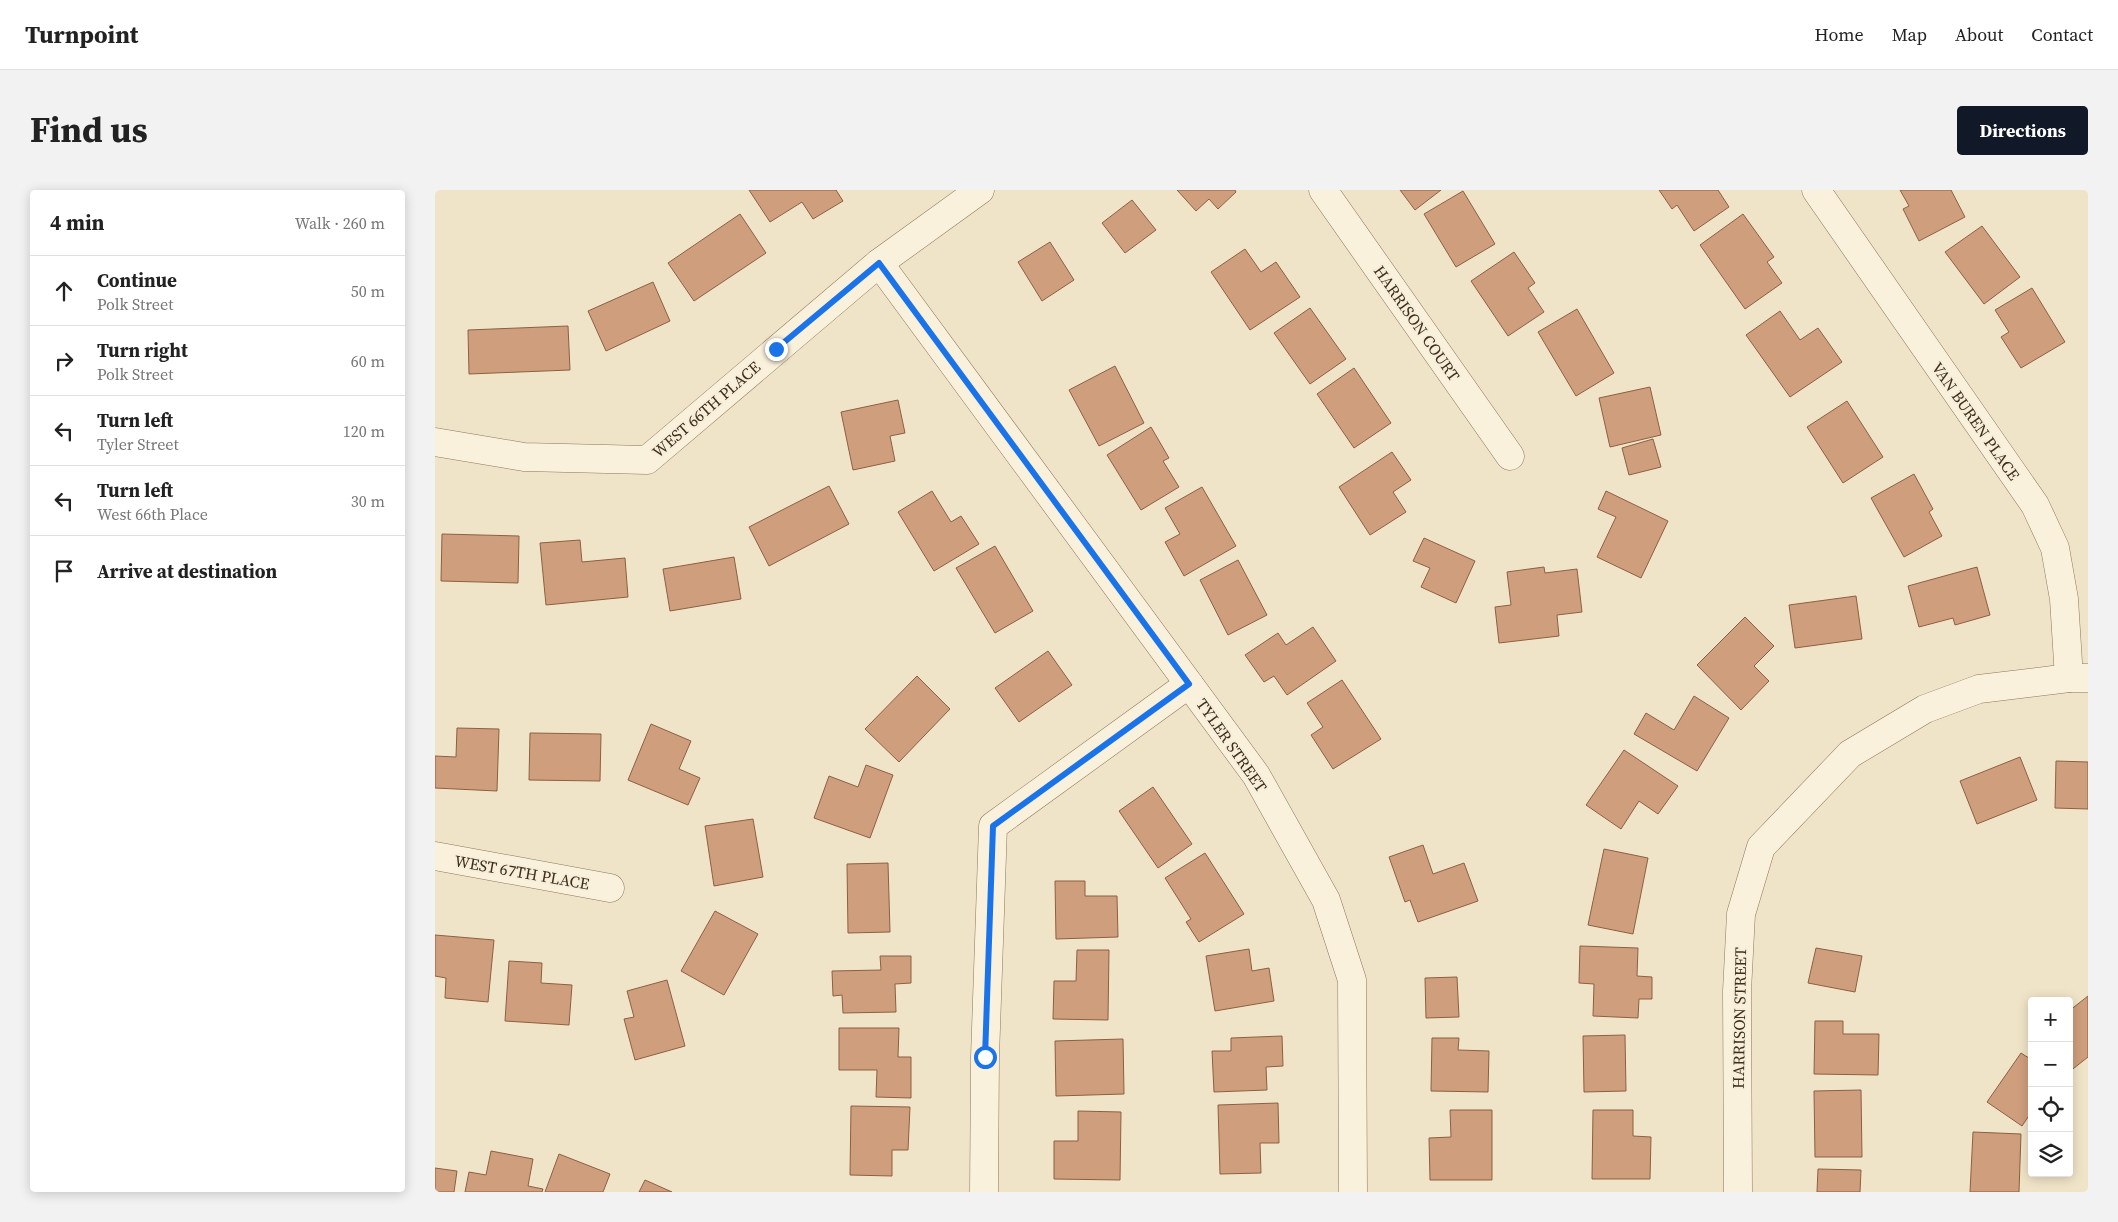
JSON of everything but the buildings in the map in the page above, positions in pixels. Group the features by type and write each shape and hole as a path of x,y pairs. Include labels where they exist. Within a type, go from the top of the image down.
{"street":[{"name":"WEST 66TH PLACE","path":"435,442 524,456 647,460 879,263 980,190"},
{"name":"HARRISON COURT","path":"1323,190 1510,456"},
{"name":"VAN BUREN PLACE","path":"1816,190 2035,506 2055,548 2079,678"},
{"name":"TYLER STREET","path":"879,263 1256,775 1326,900 1352,980 1353,1192"},
{"name":"HARRISON STREET","path":"1738,1192 1737,991 1741,914 1761,847 1850,754 1925,709 1979,689 2079,678"},
{"path":"984,1192 985,1057 993,826 1189,684"},
{"name":"WEST 67TH PLACE","path":"435,856 609,888"}],"route":[{"path":"776,349 879,263 1189,684 993,826 985,1057"}]}
